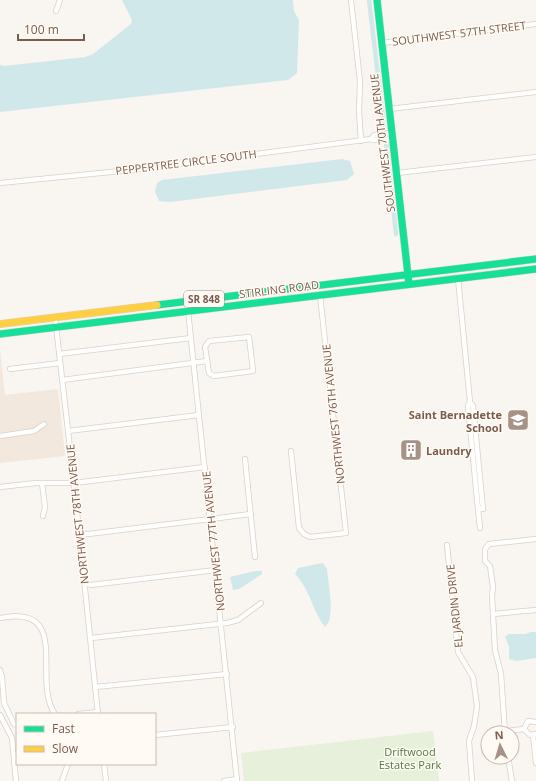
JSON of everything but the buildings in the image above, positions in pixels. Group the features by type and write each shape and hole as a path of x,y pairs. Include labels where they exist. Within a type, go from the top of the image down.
{"main road":[{"name":"SOUTHWEST 70TH AVENUE","path":"376,0 409,284"},
{"name":"STIRLING ROAD","path":"0,324 536,259"},
{"path":"511,262 512,272"},
{"name":"STIRLING ROAD","path":"0,334 536,269"}],"street":[{"path":"56,11 60,0"},
{"path":"351,0 360,81 359,111 361,140"},
{"name":"SOUTHWEST 57TH STREET","path":"382,43 536,24"},
{"path":"389,109 536,92"},
{"name":"PEPPERTREE CIRCLE SOUTH","path":"0,183 147,168 371,139 374,135 392,136"},
{"path":"397,173 536,157"},
{"path":"458,278 470,402 473,406 474,412 482,495 483,509 478,509 480,528"},
{"name":"NORTHWEST 76TH AVENUE","path":"291,451 299,528 304,534 310,537 346,533 320,295"},
{"name":"NORTHWEST 77TH AVENUE","path":"187,301 233,727 237,780"},
{"name":"NORTHWEST 78TH AVENUE","path":"55,317 80,535 98,713"},
{"path":"249,336 253,371 212,375 209,373 207,361 206,346 209,341 249,336"},
{"path":"59,354 191,338"},
{"path":"62,380 207,361"},
{"path":"10,369 60,363"},
{"path":"68,431 199,415"},
{"path":"0,436 34,431 44,424"},
{"path":"245,459 256,557"},
{"path":"0,487 42,483 74,483 205,466"},
{"path":"42,483 45,507 43,516"},
{"path":"80,535 251,514"},
{"path":"505,725 501,674 495,650 492,614 493,587 490,566 485,561 485,549 489,544 536,539"},
{"name":"EL JARDIN DRIVE","path":"447,545 458,652 473,677 477,706 474,726 469,741 472,781"},
{"path":"85,583 91,585 216,570"},
{"path":"91,638 238,620 261,603"},
{"path":"492,614 536,610"},
{"path":"0,618 18,615 29,617 38,624 43,632 46,653 46,680 52,713"},
{"path":"0,670 4,702 14,724 16,725"},
{"path":"95,687 227,674"},
{"path":"0,715 12,738 16,781"},
{"path":"524,729 528,721 536,722"},
{"path":"156,735 233,727"},
{"path":"520,730 524,729"},
{"path":"524,729 527,734 534,735 536,763"},
{"path":"62,781 68,765"},
{"path":"104,765 106,781"},
{"path":"509,765 512,781"},
{"path":"224,781 237,780"}],"shaded area":[{"path":"0,348 5,395 58,389 65,456 0,463"}],"green space":[{"name":"Driftwood Estates Park","path":"433,731 439,781 244,781 241,753"}],"water":[{"path":"122,0 293,0 294,11 299,20 297,73 288,80 0,112 0,65 4,66 85,57 93,54 131,24 132,20"},
{"path":"342,159 350,161 354,174 347,180 170,202 159,201 155,192 157,183 162,180"},
{"path":"323,563 327,569 331,609 328,623 325,627 317,614 308,593 295,574 298,568"},
{"path":"255,571 262,571 262,574 239,589 233,590 230,577"},
{"path":"536,632 536,658 516,661 509,659 509,646 505,637 509,634 525,634"}],"waterway":[{"path":"369,0 385,135"},
{"path":"386,142 396,234"}],"traffic: fast":[{"path":"377,0 409,284"},
{"path":"157,305 536,259"},
{"path":"0,334 536,269"}],"traffic: slow":[{"path":"0,324 157,305"}],"place":[{"name":"Saint Bernadette School","path":"518,420"},
{"name":"Laundry","path":"411,450"}]}
